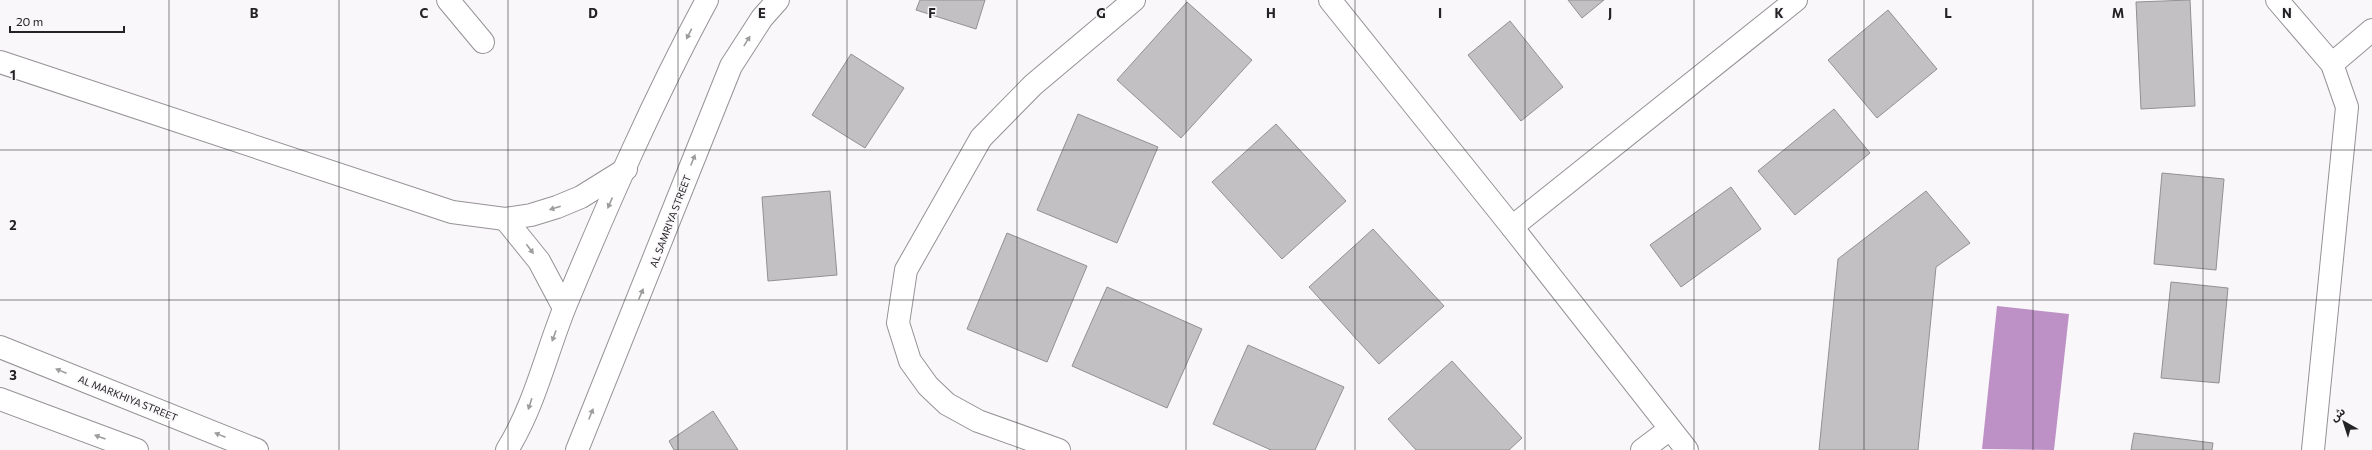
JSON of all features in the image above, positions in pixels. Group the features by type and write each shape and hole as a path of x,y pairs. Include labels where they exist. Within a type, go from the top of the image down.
{"main road":[{"path":"448,0 483,42"},
{"path":"507,450 527,415 564,308 626,169 640,133 707,0"},
{"name":"AL SAMRIYA STREET","path":"577,450 732,66 762,18 778,0"},
{"path":"1059,450 978,421 947,404 928,386 910,361 898,323 906,270 981,138 1033,85 1134,0"},
{"path":"1330,0 1512,226 1687,450"},
{"path":"1512,226 1796,0"},
{"path":"2277,0 2332,64 2347,107 2346,130 2313,450"},
{"path":"2332,64 2372,30"},
{"path":"0,62 452,212 505,219 557,207 581,197 626,169"},
{"path":"505,219 539,261 564,308"},
{"name":"AL MARKHIYA STREET","path":"0,347 256,450"},
{"path":"0,399 137,450"},
{"path":"1642,450 1670,429"}],"shaded area":[{"path":"1997,306 2069,314 2054,450 1982,449"}],"building":[{"path":"920,0 985,0 976,29 916,10"},
{"path":"1568,0 1604,0 1582,18"},
{"path":"2190,0 2195,106 2141,109 2136,2"},
{"path":"1187,2 1252,60 1181,138 1117,80"},
{"path":"1888,10 1937,69 1877,118 1828,60"},
{"path":"1510,21 1563,87 1521,121 1468,55"},
{"path":"851,54 904,88 865,148 812,115"},
{"path":"1834,109 1870,153 1795,215 1758,171"},
{"path":"1078,114 1158,147 1117,243 1037,210"},
{"path":"1276,124 1346,201 1282,259 1212,182"},
{"path":"2162,173 2224,179 2216,270 2154,264"},
{"path":"1731,187 1761,229 1681,287 1650,245"},
{"path":"830,191 837,275 768,281 762,197"},
{"path":"1926,191 1970,243 1936,267 1918,450 1819,450 1838,259"},
{"path":"1373,229 1444,306 1379,364 1309,287"},
{"path":"1007,233 1087,266 1047,362 967,329"},
{"path":"2171,282 2228,288 2219,383 2161,378"},
{"path":"1107,287 1202,329 1167,408 1072,366"},
{"path":"1248,345 1344,387 1315,450 1271,450 1213,424"},
{"path":"1452,361 1522,438 1509,450 1416,450 1388,419"},
{"path":"713,411 738,450 674,450 669,441"},
{"path":"2134,433 2213,443 2212,450 2131,450"}]}
